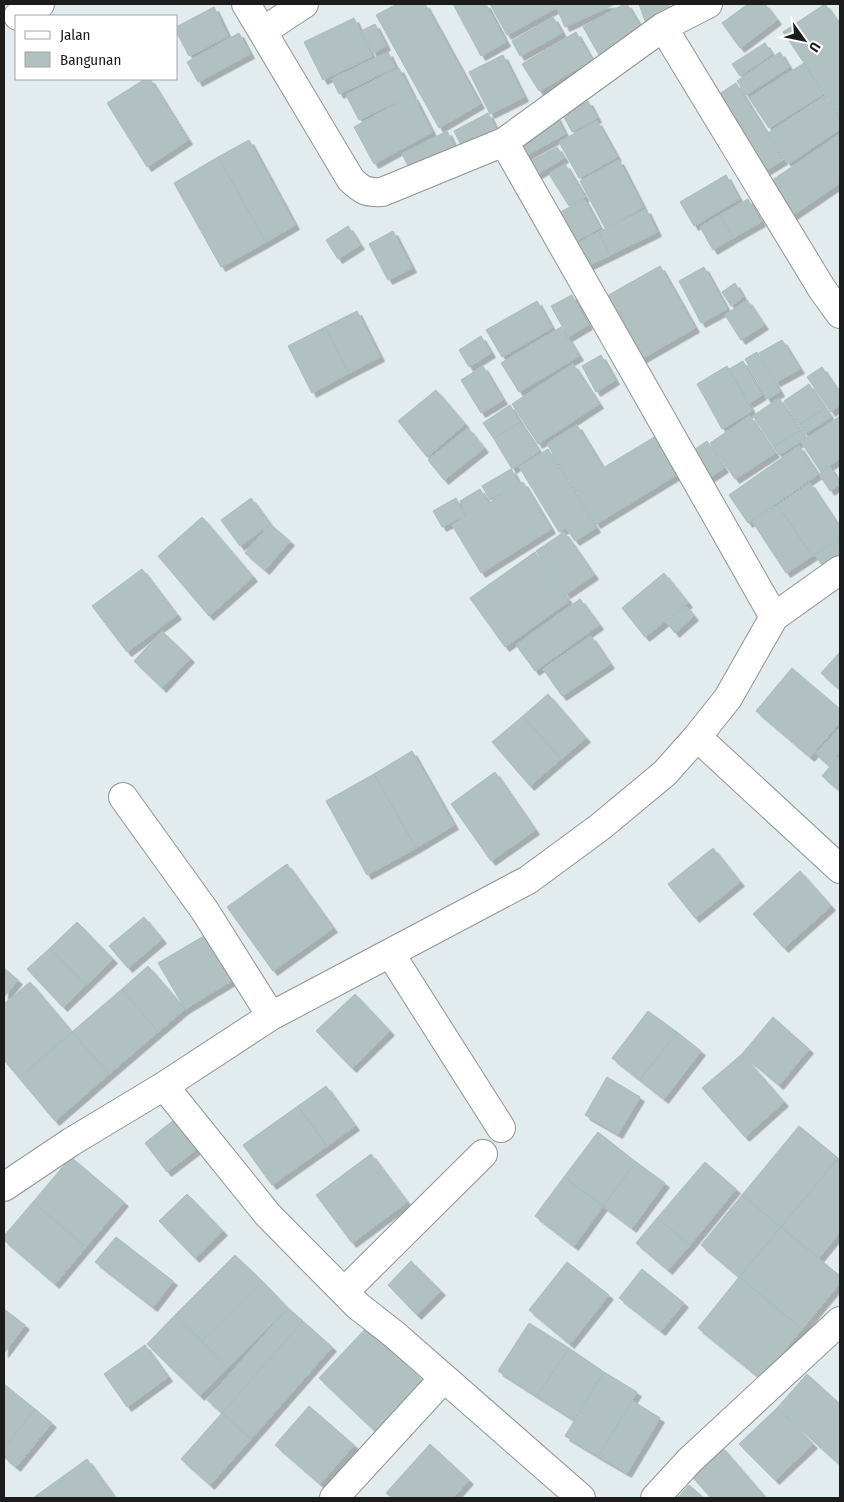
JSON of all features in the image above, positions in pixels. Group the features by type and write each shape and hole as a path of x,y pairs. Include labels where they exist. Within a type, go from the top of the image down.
{"street":[{"path":"21,15 40,4"},
{"path":"246,4 350,180 361,190 370,193 382,192 504,142 663,27 708,4"},
{"path":"263,31 304,4"},
{"path":"4,25 15,18"},
{"path":"663,27 822,289 840,314"},
{"path":"504,142 774,617"},
{"path":"4,1187 71,1142 164,1086 271,1016 528,880 600,827 665,773 697,737 728,698 774,617 840,570"},
{"path":"697,737 840,868"},
{"path":"123,797 205,911 271,1016"},
{"path":"390,953 501,1128"},
{"path":"164,1086 268,1215 358,1306 395,1335 581,1498"},
{"path":"344,1292 483,1154"},
{"path":"655,1498 690,1460 840,1323"},
{"path":"334,1498 444,1378"}],"building":[{"path":"397,4 425,4 480,104 439,128 376,15"},
{"path":"453,4 486,4 506,42 481,56"},
{"path":"490,4 553,4 556,8 507,35"},
{"path":"555,4 615,4 565,27"},
{"path":"627,4 645,35 602,60 583,27"},
{"path":"639,4 669,4 671,11 645,21"},
{"path":"748,4 765,4 777,20 740,48 722,23"},
{"path":"825,4 840,25 840,116 783,32"},
{"path":"214,7 228,36 189,56 178,35 178,26"},
{"path":"553,17 562,33 520,56 512,41"},
{"path":"354,18 372,56 323,80 304,42"},
{"path":"375,24 386,46 373,53 361,31"},
{"path":"576,32 592,60 539,91 522,64"},
{"path":"239,33 250,54 198,82 187,62"},
{"path":"765,43 772,54 740,76 732,64"},
{"path":"388,52 395,67 339,94 332,79"},
{"path":"780,52 789,67 746,95 737,81"},
{"path":"503,55 524,97 490,114 469,72"},
{"path":"804,63 823,94 769,128 749,98"},
{"path":"399,68 412,94 359,120 346,95"},
{"path":"143,80 151,80 188,140 147,167 107,103"},
{"path":"736,83 783,160 760,174 713,98"},
{"path":"413,95 432,132 374,164 354,127"},
{"path":"825,96 840,120 840,129 788,164 768,133"},
{"path":"588,101 597,118 572,132 563,115"},
{"path":"488,113 499,135 465,153 454,131"},
{"path":"556,116 565,134 525,156 515,138"},
{"path":"597,121 617,157 579,178 559,142"},
{"path":"447,131 457,151 412,174 402,154"},
{"path":"840,134 840,183 790,217 768,183"},
{"path":"249,140 295,225 266,242 218,157"},
{"path":"557,147 564,158 536,175 529,162"},
{"path":"218,157 266,242 221,267 174,183"},
{"path":"619,160 643,207 605,228 580,181"},
{"path":"565,164 585,197 569,206 549,174"},
{"path":"726,175 739,199 694,226 680,202"},
{"path":"584,199 600,228 574,242 559,213"},
{"path":"748,199 761,222 733,238 720,215"},
{"path":"646,209 657,232 610,255 599,232"},
{"path":"720,215 733,238 713,250 700,227"},
{"path":"348,226 360,245 338,259 326,240"},
{"path":"393,231 412,268 388,280 369,244"},
{"path":"599,232 610,255 581,269 570,247"},
{"path":"660,266 695,328 641,359 605,297"},
{"path":"704,267 727,309 701,323 679,281"},
{"path":"735,283 743,297 731,306 722,292"},
{"path":"572,295 588,325 568,337 551,306"},
{"path":"747,300 764,325 741,340 725,315"},
{"path":"537,301 552,328 502,357 486,330"},
{"path":"357,311 380,357 349,373 325,327"},
{"path":"325,327 349,373 312,393 288,346"},
{"path":"561,327 579,356 519,392 501,363"},
{"path":"481,336 491,353 469,367 459,350"},
{"path":"782,340 800,369 776,382 759,353"},
{"path":"757,352 780,392 767,399 745,359"},
{"path":"601,355 615,380 596,392 582,366"},
{"path":"743,361 762,395 749,403 729,369"},
{"path":"573,364 599,404 538,444 512,404"},
{"path":"483,366 503,400 481,413 461,380"},
{"path":"727,366 752,411 722,429 697,384"},
{"path":"822,367 840,394 840,405 831,412 807,377"},
{"path":"809,384 825,408 799,425 784,401"},
{"path":"436,390 465,424 427,457 398,421"},
{"path":"779,398 800,430 774,447 753,416"},
{"path":"510,405 520,422 494,439 483,423"},
{"path":"825,408 831,417 805,434 799,425"},
{"path":"750,416 775,453 735,479 710,443"},
{"path":"840,416 840,458 821,472 801,442"},
{"path":"520,422 539,451 512,469 494,439"},
{"path":"577,425 603,468 656,436 678,474 596,524 547,444"},
{"path":"468,428 484,448 444,480 428,460"},
{"path":"800,430 806,438 779,455 774,447"},
{"path":"707,441 724,468 705,481 688,454"},
{"path":"799,446 818,474 748,523 729,495"},
{"path":"548,449 596,528 575,541 566,528 559,532 519,467"},
{"path":"830,467 840,484 830,491 819,474"},
{"path":"511,469 519,483 490,500 482,486"},
{"path":"523,482 551,529 481,573 452,525 468,515 460,501 480,489 489,503"},
{"path":"810,483 840,528 840,537 812,556 778,505"},
{"path":"251,498 270,524 240,546 221,520"},
{"path":"456,498 465,515 442,527 433,511"},
{"path":"778,505 812,556 786,573 752,521"},
{"path":"202,517 253,577 209,616 158,556"},
{"path":"270,524 290,541 265,570 245,553"},
{"path":"564,532 594,575 566,594 536,551"},
{"path":"840,539 840,562 826,571 815,555"},
{"path":"535,552 569,601 505,647 470,598"},
{"path":"142,569 177,615 127,652 92,606"},
{"path":"664,573 688,603 645,637 622,608"},
{"path":"580,599 599,625 535,671 516,645"},
{"path":"686,606 694,616 675,633 666,622"},
{"path":"162,631 190,658 162,688 134,661"},
{"path":"591,636 610,664 562,696 543,669"},
{"path":"840,652 840,690 821,673"},
{"path":"792,668 840,709 840,722 810,757 756,711"},
{"path":"548,694 586,738 561,759 523,716"},
{"path":"523,716 561,759 530,786 492,742"},
{"path":"840,727 840,752 829,766 816,754"},
{"path":"412,751 454,825 416,848 374,774"},
{"path":"840,755 840,791 822,776"},
{"path":"495,772 535,830 491,861 451,804"},
{"path":"374,774 416,848 367,875 326,801"},
{"path":"713,848 740,882 695,918 668,884"},
{"path":"287,864 333,928 273,971 227,907"},
{"path":"800,871 831,906 784,948 753,914"},
{"path":"144,917 162,939 128,968 109,946"},
{"path":"77,922 113,959 86,985 50,948"},
{"path":"214,930 241,975 185,1009 158,963"},
{"path":"50,948 86,985 63,1007 27,969"},
{"path":"148,966 185,1009 158,1032 122,989"},
{"path":"4,968 18,980 4,997"},
{"path":"30,982 72,1032 19,1078 4,1060 4,1004"},
{"path":"122,989 158,1032 109,1074 72,1032"},
{"path":"355,994 390,1031 352,1068 316,1031"},
{"path":"648,1011 677,1032 640,1080 612,1058"},
{"path":"773,1017 809,1049 779,1085 742,1054"},
{"path":"72,1032 109,1074 55,1121 19,1078"},
{"path":"677,1032 701,1051 664,1099 640,1080"},
{"path":"742,1054 784,1102 745,1137 702,1088"},
{"path":"607,1077 640,1097 618,1134 585,1115"},
{"path":"326,1086 355,1126 327,1146 298,1106"},
{"path":"298,1106 327,1146 272,1185 243,1145"},
{"path":"175,1119 197,1149 167,1172 145,1143"},
{"path":"799,1126 838,1158 781,1227 742,1195"},
{"path":"598,1132 636,1162 603,1206 564,1177"},
{"path":"371,1154 407,1202 352,1243 316,1195"},
{"path":"71,1157 124,1202 86,1247 33,1202"},
{"path":"838,1158 840,1160 840,1232 819,1258 781,1227"},
{"path":"636,1162 665,1183 632,1228 603,1206"},
{"path":"705,1162 736,1189 690,1245 657,1218"},
{"path":"564,1177 603,1206 574,1246 535,1216"},
{"path":"187,1194 223,1231 195,1258 159,1221"},
{"path":"742,1195 781,1227 739,1277 701,1245"},
{"path":"33,1202 86,1247 55,1284 4,1240 4,1236"},
{"path":"657,1218 690,1245 668,1270 636,1243"},
{"path":"781,1227 840,1276 840,1283 802,1329 739,1277"},
{"path":"116,1237 173,1281 153,1307 95,1262"},
{"path":"235,1255 262,1281 202,1341 175,1315"},
{"path":"411,1261 441,1291 417,1315 388,1285"},
{"path":"567,1262 609,1295 570,1344 529,1310"},
{"path":"642,1269 684,1303 661,1331 619,1298"},
{"path":"739,1277 802,1329 761,1379 698,1328"},
{"path":"262,1281 288,1308 228,1368 202,1341"},
{"path":"288,1308 303,1321 222,1413 207,1400"},
{"path":"4,1309 25,1325 4,1353"},
{"path":"175,1315 228,1368 200,1396 147,1344"},
{"path":"303,1321 332,1347 251,1439 222,1413"},
{"path":"529,1323 569,1348 537,1396 498,1371"},
{"path":"367,1327 425,1383 377,1433 319,1378"},
{"path":"145,1345 168,1377 127,1407 104,1374"},
{"path":"569,1348 604,1372 573,1419 537,1396"},
{"path":"604,1372 637,1392 598,1456 565,1436"},
{"path":"807,1374 840,1404 840,1465 777,1408"},
{"path":"4,1384 35,1409 4,1448"},
{"path":"633,1401 660,1418 627,1473 598,1456"},
{"path":"309,1406 354,1445 320,1484 275,1445"},
{"path":"777,1408 813,1444 775,1480 739,1444"},
{"path":"35,1409 52,1423 16,1467 4,1457 4,1448"},
{"path":"222,1413 251,1439 210,1485 181,1459"},
{"path":"430,1444 469,1480 453,1498 392,1498 386,1493"},
{"path":"721,1446 764,1498 711,1498 689,1473"},
{"path":"87,1459 115,1498 33,1498"},
{"path":"689,1485 704,1498 677,1498"}]}
